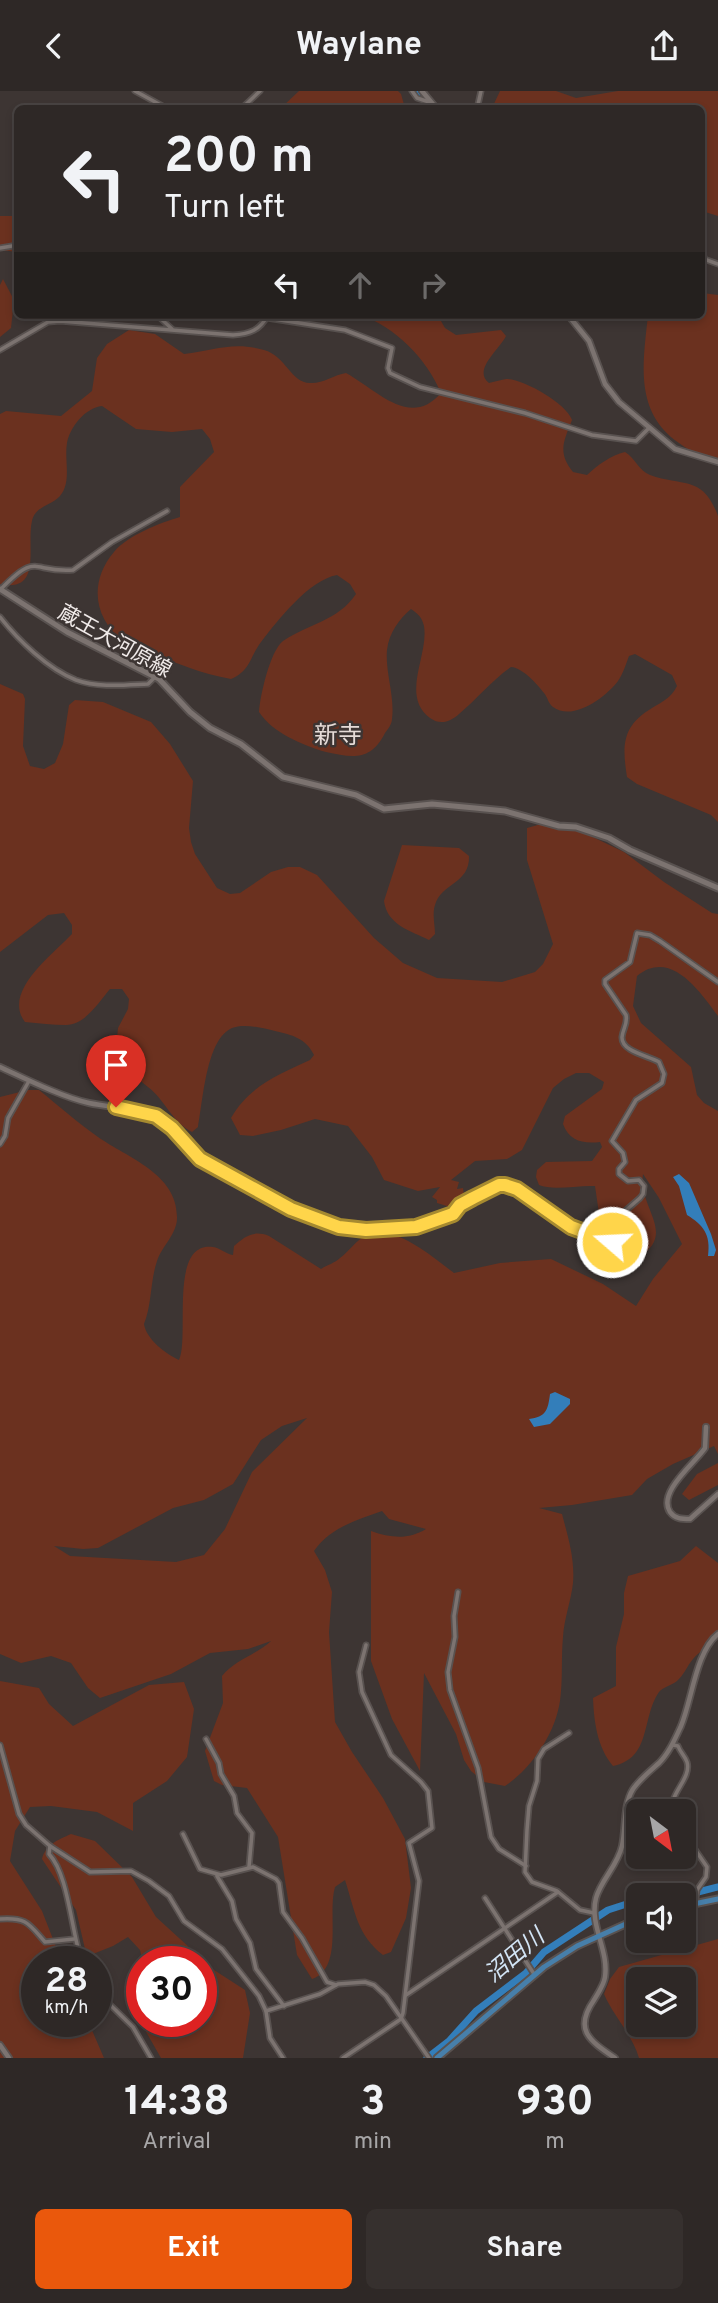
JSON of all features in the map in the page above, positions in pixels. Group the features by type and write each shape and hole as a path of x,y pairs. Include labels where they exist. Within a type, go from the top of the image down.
{"main road":[{"name":"蔵王大河原線","path":"0,589 67,632 155,677 165,684 190,712 211,728 241,744 284,776 356,795 384,809 432,804 475,808 505,811 559,826 576,827 609,838 630,850 718,888"},
{"path":"696,1904 718,1899"},
{"path":"437,2058 534,1974 577,1946 626,1924"}],"street":[{"path":"135,91 161,105"},
{"path":"245,105 260,91"},
{"path":"412,91 431,105"},
{"path":"422,91 424,100"},
{"path":"161,319 173,330"},
{"path":"0,350 48,323 60,321 247,334 258,328 265,319"},
{"path":"284,319 345,330 392,348 388,368 390,373 429,389 525,413 592,435 636,441 649,428"},
{"path":"571,319 589,341 610,392 675,449 718,462"},
{"path":"0,589 18,572 32,565 73,571 112,542 167,511"},
{"path":"0,617 22,643 76,680 129,685 148,684 155,677"},
{"path":"0,1067 87,1103 156,1116 172,1128 200,1159 318,1221 354,1230 387,1231 416,1227 453,1214 460,1205 499,1185 505,1185 517,1189 571,1227 612,1242 628,1258 634,1258 637,1254 636,1245 616,1219 640,1198 644,1186 639,1181 628,1181 619,1174 625,1157 612,1141 636,1100 662,1083 664,1074 659,1062 623,1043 626,1014 605,984 605,980 630,962 637,933 650,935 660,941 718,982"},
{"path":"0,1144 5,1136 8,1118 29,1081"},
{"path":"706,1427 705,1448 675,1482 667,1497 667,1503 676,1518 690,1519 718,1494"},
{"path":"458,1592 454,1616 455,1637 448,1672 450,1690 478,1768 491,1837 499,1849 526,1866"},
{"path":"615,2058 592,2042 583,2019 605,1977 605,1960 594,1913 596,1897 621,1849 632,1791 673,1745 692,1693 701,1658 718,1634"},
{"path":"343,2058 401,2019 419,1881 409,1843 432,1828 428,1791 391,1755 366,1702 359,1672 366,1645"},
{"path":"569,1733 544,1749 538,1759 537,1781 529,1807 525,1872 531,1882 558,1892 580,1910 594,1913"},
{"path":"206,1739 219,1763 221,1774 234,1795 237,1813 252,1833 249,1867"},
{"path":"0,1745 19,1814 26,1825 50,1846 90,1872 131,1871 169,1896 184,1921 213,1941 259,1996 266,2011 268,2032 283,2058"},
{"path":"673,1745 678,1746 687,1760 687,1770 673,1799"},
{"path":"183,1835 200,1869 217,1875 249,1867 261,1869 276,1879 279,1883 283,1912 308,1946 327,1982 336,1985"},
{"path":"50,1846 49,1854 60,1870 76,1946"},
{"path":"696,1851 707,1867 706,1877 697,1890 696,1897"},
{"path":"217,1875 232,1901 236,1919 250,1943 256,1969 284,2006"},
{"path":"405,1995 558,1892"},
{"path":"485,1898 534,1974"},
{"path":"0,1919 29,1923 45,1942 74,1939"},
{"path":"266,2011 320,1994 336,1985 365,1982 374,1985 386,1996 429,2058"},
{"path":"112,2008 133,2027 151,2058"},
{"path":"0,2045 9,2058"}],"shaded area":[{"path":"299,91 398,91 404,105 284,105"},
{"path":"500,91 556,91 576,98 618,91 718,91 718,216 705,212 705,105 493,105"},
{"path":"0,216 14,216 14,252 0,250"},
{"path":"3,279 14,300 11,328 0,337 0,285"},
{"path":"705,293 718,295 718,460 693,452 679,443 654,417 645,385 644,351 648,319 705,319"},
{"path":"371,319 446,319 441,321 445,328 456,335 501,330 506,336 485,366 485,378 489,383 506,379 523,383 562,406 572,420 564,452 573,472 587,475 605,461 625,452 646,473 691,485 706,494 718,516 718,822 711,815 637,784 627,777 625,746 630,729 642,715 669,697 677,686 672,675 635,654 629,656 613,687 579,710 561,711 553,707 529,677 511,667 456,717 446,722 438,722 421,709 417,698 424,626 419,616 411,609 395,627 387,650 393,710 391,723 374,749 353,756 326,752 298,742 272,726 259,712 267,674 278,646 293,635 341,610 356,594 350,584 337,575 316,584 295,602 261,642 246,668 231,679 189,668 124,641 106,622 101,611 98,587 101,575 114,552 127,540 180,517 180,487 214,452 210,439 202,429 172,432 136,429 102,406 84,414 75,425 67,443 67,478 64,490 60,496 36,512 32,521 27,575 13,585 0,584 0,414 6,411 61,416 92,391 97,358 107,344 129,330 155,334 184,354 242,346 253,347 272,353 303,382 319,382 346,373 405,407 429,403 441,393 435,380 419,357 398,336"},
{"path":"0,684 23,694 25,699 23,746 30,766 44,769 55,763 63,744 69,705 75,700 103,702 151,722 170,744 193,781 189,828 191,842 195,854 217,888 230,894 240,893 271,872 300,867 317,875 374,938 403,963 437,978 502,982 535,972 543,964 553,944 527,860 527,828 552,821 574,828 624,852 664,882 712,913 718,914 718,1016 684,977 661,967 637,976 633,1006 641,1023 691,1067 697,1095 704,1103 718,1111 718,1454 714,1446 673,1464 647,1479 632,1495 539,1508 562,1514 572,1557 573,1583 562,1645 561,1693 557,1713 541,1749 515,1779 505,1786 484,1782 471,1771 464,1760 456,1734 424,1673 420,1771 392,1719 371,1661 371,1531 399,1537 426,1529 389,1519 382,1511 336,1531 314,1551 325,1570 332,1592 329,1632 335,1722 383,1798 405,1839 411,1888 406,1918 391,1952 383,1955 362,1931 345,1880 335,1887 328,1964 322,1973 312,1979 297,1955 278,1837 247,1788 222,1785 214,1781 205,1751 223,1703 222,1676 271,1641 248,1649 210,1653 171,1674 100,1698 88,1688 71,1663 51,1656 21,1663 0,1654 0,1097 39,1090 98,1137 149,1169 169,1190 175,1203 176,1224 157,1261 144,1324 153,1340 179,1360 182,1348 185,1274 190,1259 199,1249 213,1247 233,1255 234,1246 254,1234 269,1236 321,1269 338,1260 364,1237 379,1232 390,1233 414,1244 454,1273 500,1263 551,1259 603,1284 636,1306 653,1279 682,1244 659,1198 643,1174 643,1187 656,1230 655,1239 649,1249 638,1258 603,1241 595,1186 558,1188 539,1185 537,1170 546,1162 592,1161 602,1147 600,1142 582,1142 573,1138 563,1124 565,1116 602,1089 604,1082 589,1073 576,1073 553,1088 522,1150 507,1159 475,1161 451,1180 459,1182 457,1189 463,1188 464,1195 450,1207 437,1203 432,1197 440,1187 418,1191 384,1180 372,1157 348,1126 315,1119 253,1136 240,1135 231,1118 246,1098 265,1083 310,1060 314,1055 298,1038 247,1026 232,1028 223,1034 216,1045 207,1072 198,1127 192,1132 179,1123 154,1092 127,1071 115,1057 118,1028 128,1009 129,999 122,989 110,989 91,1012 73,1024 25,1022 20,1010 24,987 42,963 72,934 72,925 64,913 48,915 0,952","holes":["307,1418 252,1472 225,1529 204,1555 176,1562 70,1556 54,1546 98,1548 173,1508 204,1500 233,1484 261,1440 282,1426"]},
{"path":"402,845 459,848 469,856 465,872 438,898 434,912 435,934 429,940 395,922 386,909 384,901"},
{"path":"718,1463 718,1485 689,1500 682,1494 697,1474"},
{"path":"696,1546 718,1563 718,1638 696,1656 677,1681 659,1692 653,1702 640,1746 625,1762 613,1766 600,1742 593,1698 616,1686 616,1647 624,1614 624,1593 628,1576 680,1561"},
{"path":"0,1681 39,1688 49,1704 73,1726 149,1685 184,1682 194,1709 187,1757 167,1781 133,1803 133,1831 97,1812 51,1806 30,1807 15,1831 10,1861 42,1911 56,1946 21,1946 21,2037 95,2037 104,2058 0,2058"},
{"path":"71,1834 95,1841 132,1877 156,1917 188,1946 136,1946 128,1937 112,1946 84,1946 76,1910 42,1859 50,1846"},
{"path":"718,1939 718,2058 639,2058 630,2037 696,2037 696,1967 626,1967 626,2031 604,1994 619,1967 668,1953 696,1953 696,1945"},
{"path":"217,1972 245,1990 250,2013 243,2058 161,2058 149,2037 217,2037"}],"water":[{"path":"679,1174 689,1183 711,1234 716,1250 714,1256 708,1256 705,1231 687,1215 679,1186 673,1177"},
{"path":"555,1392 570,1399 570,1404 550,1424 534,1427 529,1419 543,1414 550,1394"}],"waterway":[{"path":"417,91 424,105"},
{"name":"沼田川","path":"696,1892 718,1887"},
{"name":"沼田川","path":"427,2058 449,2041 476,2011 526,1973 544,1952 608,1910 626,1904"}],"district":[{"name":"新寺","path":"338,735"}],"route":[{"path":"116,1107 156,1116 172,1128 200,1159 291,1209 339,1227 387,1231 416,1227 453,1214 460,1205 499,1185 505,1185 517,1189 571,1227 612,1242"}]}
